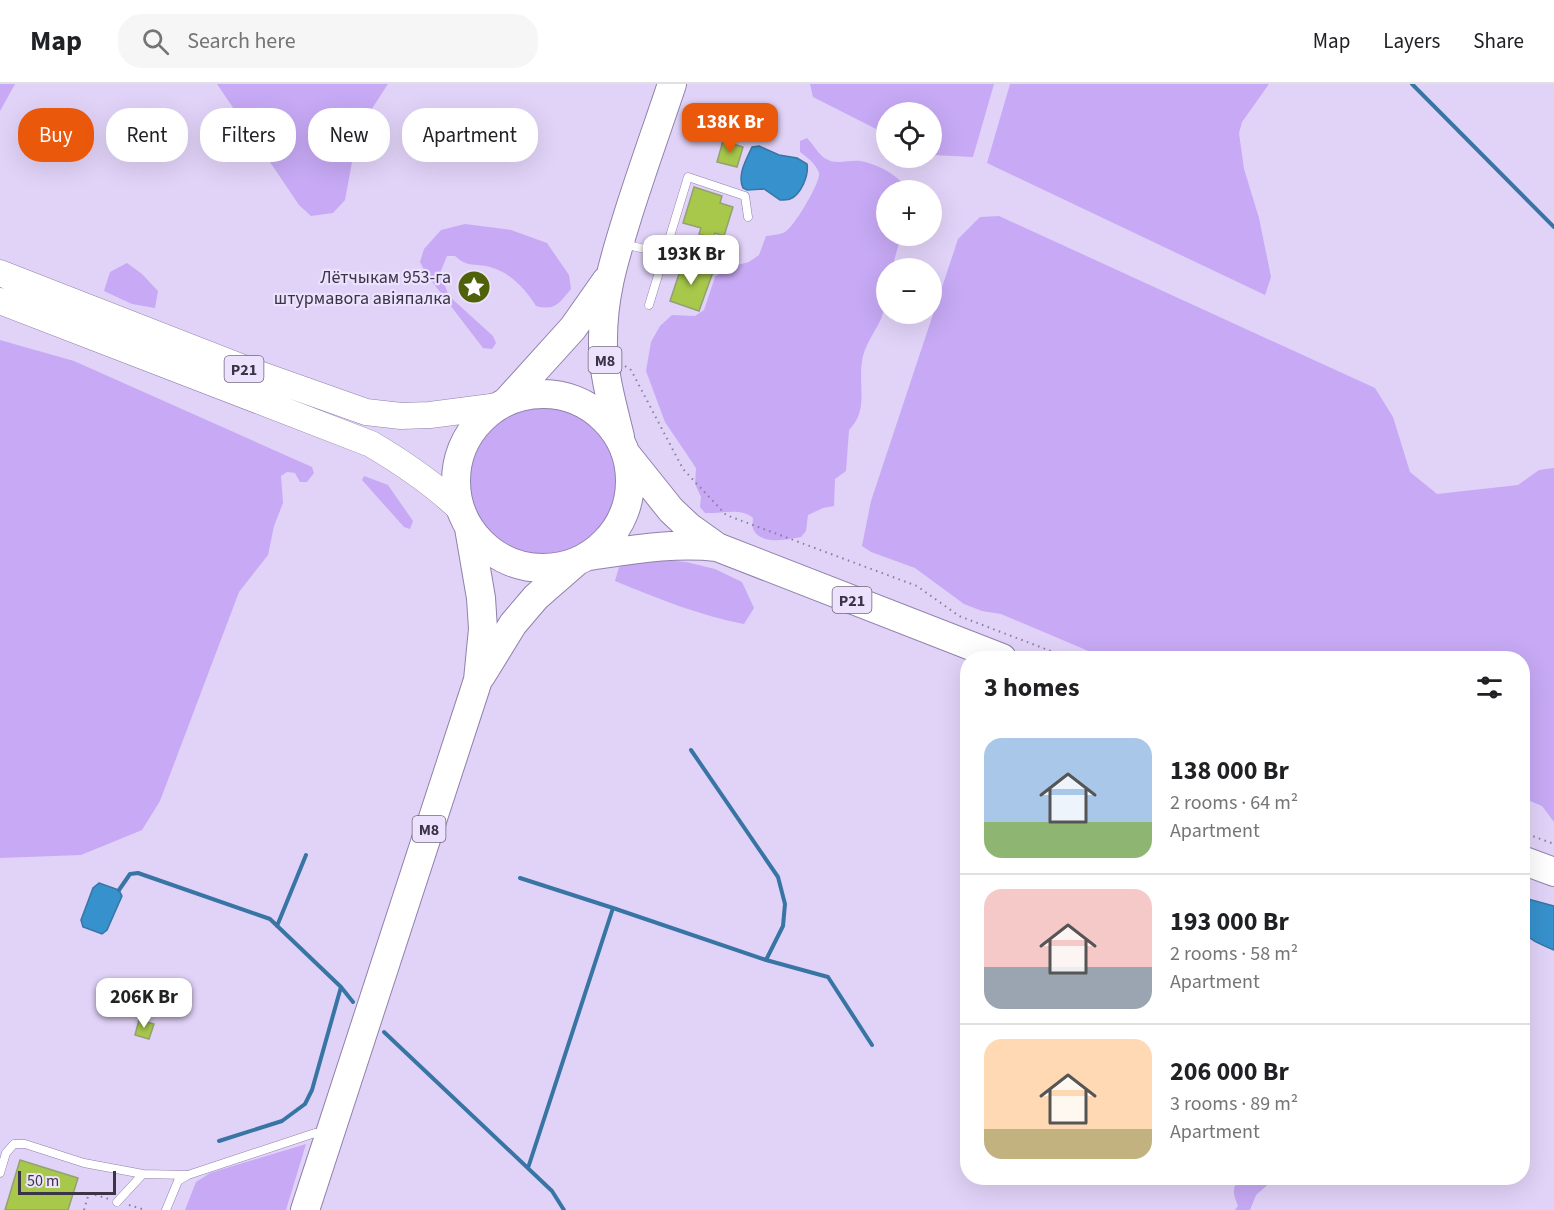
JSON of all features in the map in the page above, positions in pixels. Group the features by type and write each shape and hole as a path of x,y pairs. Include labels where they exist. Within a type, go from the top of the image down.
{"highway":[{"name":"М8","path":"305,1210 478,681 513,624 536,597 610,537 624,513 630,495 631,478 604,358 604,311 609,277 619,243 672,84"},
{"name":"М8","path":"502,404 573,328 609,277"},
{"name":"М8","path":"478,681 481,598 456,478 459,458 468,436 488,413 502,404 527,395 542,394 570,398 597,412 610,424 624,448"},
{"name":"Р21","path":"624,448 671,510 689,527 717,547 984,651"},
{"path":"465,518 486,547 504,559 521,566 558,567 583,559"},
{"name":"Р21","path":"583,559 675,546 717,547"},
{"path":"1530,863 1554,872"}],"main road":[{"name":"Р21","path":"0,273 256,373 366,412 402,416 421,415 502,404"},
{"name":"Р21","path":"0,301 371,444 443,492 465,518"}],"lane":[{"path":"649,305 688,177 745,196 748,217"},
{"path":"619,243 665,254"},
{"path":"166,1210 178,1181 188,1175 315,1133 329,1134"},
{"path":"0,1173 6,1153 14,1144 26,1144 84,1163 143,1174 188,1175"},
{"path":"117,1202 143,1174"}],"path":[{"path":"604,358 615,360 631,370 683,469 726,515 917,586 959,616 1051,651"},
{"path":"1530,835 1554,844"},
{"path":"84,1210 89,1193"}],"shaded area":[{"path":"0,84 15,84 0,111"},
{"path":"217,84 388,84 372,108 308,108 308,162 352,162 345,200 333,213 311,216 299,205 270,162 296,162 296,108 233,108"},
{"path":"810,84 994,84 973,157 942,155 942,102 876,102 876,129 813,97"},
{"path":"1010,84 1269,84 1242,122 1239,133 1244,169 1259,218 1271,277 1265,295 987,163"},
{"path":"807,138 821,155 830,161 860,161 873,164 876,168 887,171 899,180 876,180 876,246 898,246 895,258 876,258 876,324 878,324 863,355 861,406 849,430 846,471 835,479 834,506 808,515 806,531 801,537 774,540 756,534 753,529 753,518 748,515 737,512 705,513 700,507 701,497 695,484 696,468 665,422 646,371 651,342 660,326 672,315 695,316 704,310 715,277 729,267 749,262 759,255 766,236 785,232 800,214 816,185 819,173 814,164 800,152 800,141"},
{"path":"999,216 1375,388 1393,417 1410,472 1437,494 1518,485 1539,470 1554,468 1554,822 1542,806 1530,801 1530,651 1088,651 1001,614 982,611 964,604 915,568 871,552 862,546 871,501 930,324 942,324 942,287 958,239 980,217"},
{"path":"465,224 511,230 547,243 569,275 571,289 557,305 553,307 536,306 511,277 497,269 468,264 455,256 447,256 440,273 449,296 493,336 496,343 492,349 483,348 427,275 420,262 424,249 441,230"},
{"path":"127,263 142,274 158,291 155,308 132,304 104,291 110,272"},
{"path":"0,340 74,361 312,467 314,473 307,482 300,482 295,473 287,472 281,476 283,503 274,526 268,555 239,592 160,801 142,830 81,855 0,858"},
{"path":"542,400 572,406 586,413 598,423 608,435 615,449 621,479 615,509 608,523 598,535 586,545 572,552 542,558 512,552 498,545 486,535 476,523 469,509 463,479 469,449 476,435 486,423 498,413 512,406"},
{"path":"364,476 388,485 413,521 410,529 404,527 362,480"},
{"path":"664,560 686,562 715,569 742,582 754,608 744,624 695,611 615,581 619,567 639,562"},
{"path":"306,1144 286,1210 185,1210 196,1182 210,1173"},
{"path":"1236,1185 1267,1185 1256,1195 1250,1210 1235,1210 1238,1206 1234,1188"}],"water":[{"path":"759,146 779,155 797,158 807,164 807,174 794,197 780,200 764,189 747,190 743,188 741,178 745,162 752,147"},
{"path":"99,883 119,890 122,896 107,930 102,934 83,927 81,920 93,888"},
{"path":"1530,900 1554,906 1554,950 1530,938"}],"building":[{"path":"723,141 743,147 737,167 717,162"},
{"path":"694,187 722,196 720,203 733,207 724,236 715,233 713,239 699,234 701,228 683,223"},
{"path":"683,262 713,272 699,311 670,301"},
{"path":"139,1020 154,1024 149,1039 135,1035"},
{"path":"20,1160 78,1178 68,1210 5,1210"}],"waterway":[{"path":"1412,84 1554,227"},
{"path":"691,750 778,877 785,904 783,926 766,960"},
{"path":"277,926 306,855"},
{"path":"119,890 130,874 138,873 270,919 341,987 353,1002"},
{"path":"520,878 613,908"},
{"path":"528,1168 613,908 766,960 828,977 872,1045"},
{"path":"219,1141 282,1121 305,1104 312,1090 341,987"},
{"path":"384,1032 552,1191 564,1210"}],"place":[{"name":"Лётчыкам 953-га штурмавога авіяпалка","path":"474,287"}]}
